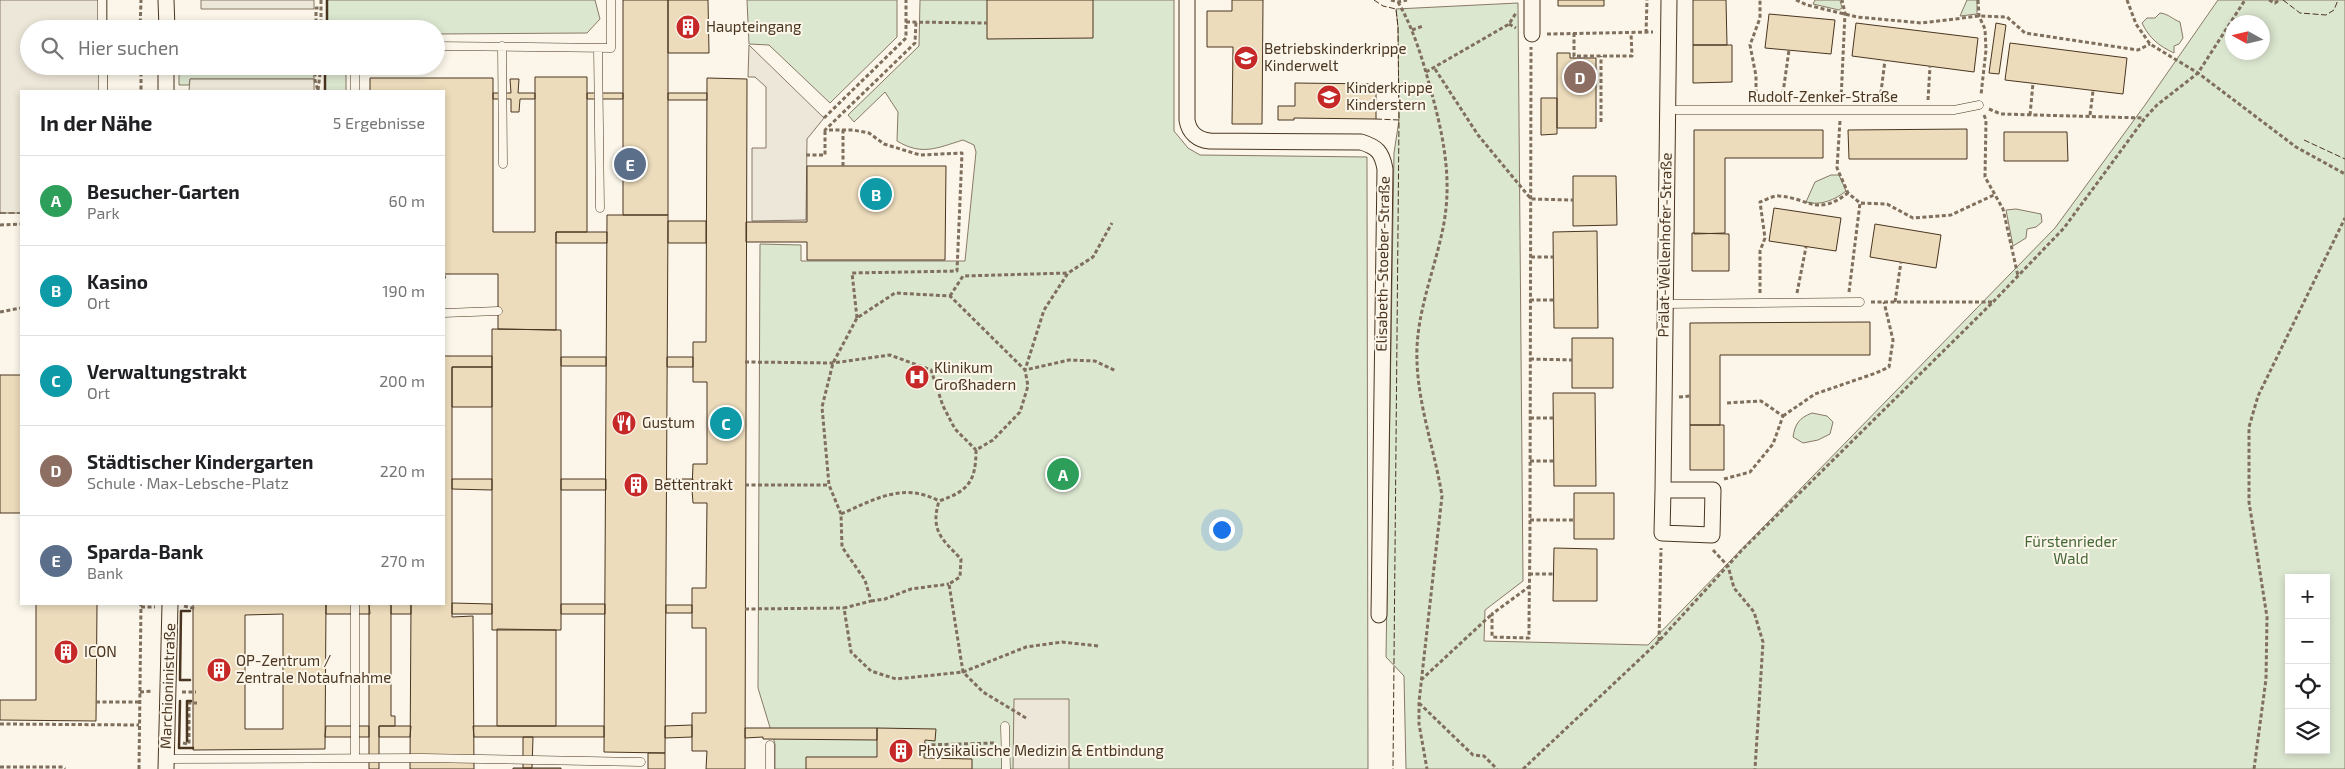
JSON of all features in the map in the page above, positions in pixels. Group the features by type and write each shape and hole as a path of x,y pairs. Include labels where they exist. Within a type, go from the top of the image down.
{"street":[{"path":"166,0 167,20"},
{"name":"Elisabeth-Stoeber-Straße","path":"1187,0 1187,120 1188,126 1195,136 1202,140 1210,141 1361,142 1375,146 1382,156 1385,169 1379,615"},
{"path":"1532,0 1532,34"},
{"name":"Prälat-Wellenhofer-Straße","path":"1662,533 1669,0"},
{"path":"166,75 166,90"},
{"path":"1662,490 1712,490 1712,535 1662,533"},
{"name":"Marchioninistraße","path":"166,764 170,605"}],"lane":[{"path":"102,0 102,20"},
{"path":"445,46 611,48 611,0"},
{"path":"502,46 503,164"},
{"path":"598,48 600,208"},
{"path":"103,75 103,90"},
{"path":"355,75 355,90"},
{"name":"Rudolf-Zenker-Straße","path":"1667,110 1954,110 1979,105"},
{"path":"1665,304 1860,302"},
{"path":"445,313 498,311"},
{"path":"355,605 355,758"},
{"path":"1005,726 1006,769"},
{"path":"770,746 770,769"},
{"path":"166,764 355,758 641,762"}],"path":[{"path":"140,20 141,0"},
{"path":"321,0 321,20"},
{"path":"824,118 906,38 906,0"},
{"path":"1391,0 1398,2 1407,0"},
{"path":"1646,0 1646,32"},
{"path":"1756,110 1756,76 1750,45 1760,18 1760,0"},
{"path":"1796,0 1807,5 1856,17 1922,23 1979,16 2007,17 2025,33 2138,50 2150,44"},
{"path":"1842,0 1845,13 1837,168 1848,193 1860,203 1887,204 1913,218 1951,215 1994,195"},
{"path":"1978,0 1979,16 1985,29 1986,50 1979,105 1986,120 1984,177 2003,209 2018,276"},
{"path":"2127,0 2136,24 2150,44 2198,73 2296,146 2345,174"},
{"path":"1523,769 1658,642 1728,566 1993,302 2064,228 2145,118 2157,105 2198,73 2245,0"},
{"path":"2270,0 2275,3 2279,0"},
{"path":"1398,2 1412,30 1442,131 1448,189 1443,228 1423,305 1417,348 1422,410 1442,496 1419,702 1419,724 1427,769"},
{"path":"316,20 316,8 321,8"},
{"path":"1426,72 1435,69 1509,24 1517,8"},
{"path":"906,22 987,23"},
{"path":"806,155 825,155 824,130 915,43 916,22"},
{"path":"1509,24 1532,34 1669,32"},
{"path":"1412,30 1423,26"},
{"path":"1574,33 1574,56 1632,56 1631,33"},
{"path":"1492,614 1492,637 1529,638 1532,34"},
{"path":"1781,110 1789,50"},
{"path":"1601,56 1601,122"},
{"path":"1879,111 1885,60"},
{"path":"1927,110 1930,66"},
{"path":"1435,69 1478,135 1531,199 1573,200"},
{"path":"141,75 141,90"},
{"path":"315,75 318,90"},
{"path":"318,90 320,75"},
{"path":"2030,115 2033,83"},
{"path":"2090,115 2093,91"},
{"path":"1979,105 2001,114 2145,118"},
{"path":"824,130 869,133 884,144 920,155 962,153 957,271"},
{"path":"843,130 843,166"},
{"path":"1760,304 1760,251 1765,238 1760,202 1778,195 1815,206 1838,200 1848,193"},
{"path":"1847,302 1860,203"},
{"path":"2254,769 2266,679 2267,617 2249,502 2249,427 2258,396 2345,218"},
{"path":"976,450 993,440 1020,412 1028,386 1025,370 1044,310 1068,273 1093,257 1112,223"},
{"path":"0,225 20,224"},
{"path":"1795,303 1806,247"},
{"path":"1530,257 1553,257"},
{"path":"1895,302 1901,262"},
{"path":"857,318 852,273 957,271 964,276 1068,273"},
{"path":"950,296 964,276"},
{"path":"871,601 865,580 842,547 840,514 829,485 822,407 833,363 857,318 895,293 950,296 1025,370"},
{"path":"1530,300 1553,300"},
{"path":"1860,302 1993,302"},
{"path":"1716,478 1725,479 1750,472 1773,444 1783,416 1815,394 1889,367 1893,340 1884,302"},
{"path":"0,312 20,308"},
{"path":"745,362 833,363 890,355 931,370 943,406 955,430 976,450 976,468 970,484 957,495 939,501 923,493 886,494 840,514"},
{"path":"1530,359 1572,360"},
{"path":"1025,370 1068,360 1095,361 1116,371"},
{"path":"1679,406 1679,397 1690,396"},
{"path":"1726,403 1761,401 1783,416"},
{"path":"1530,418 1553,418"},
{"path":"1530,461 1554,461"},
{"path":"745,485 829,485"},
{"path":"745,609 844,608 885,599 911,589 949,584 960,577 961,559 937,534 934,516 939,501"},
{"path":"1530,520 1574,520"},
{"path":"1658,642 1662,533"},
{"path":"1728,566 1734,588 1754,612 1764,642 1755,769"},
{"path":"1530,574 1553,574"},
{"path":"949,584 963,672 983,692 1026,718"},
{"path":"1421,681 1492,614 1530,586"},
{"path":"139,769 141,605"},
{"path":"190,606 196,609"},
{"path":"844,608 851,652 871,671 896,679 963,672 1026,647 1062,642 1098,646"},
{"path":"184,709 184,692 196,692"},
{"path":"96,702 140,702"},
{"path":"1419,702 1473,755 1484,756 1496,769"},
{"path":"183,735 183,744 189,744 189,703 196,703"},
{"path":"0,724 140,725"},
{"path":"925,745 1006,742"},
{"path":"0,767 63,767 66,769"}],"green space":[{"path":"327,0 595,0 600,19 587,33 445,34 445,20 327,20"},
{"path":"747,0 897,0 897,37 830,103 769,45 749,44"},
{"path":"920,0 1174,0 1174,131 1188,148 1200,155 1367,157 1368,769 775,769 775,744 758,688 760,244 801,245 801,261 965,261 976,152 974,145 963,140 937,148 922,149 906,146 897,141 898,112 885,92 854,122 848,115 919,46"},
{"path":"1815,0 1840,0 1842,8 1839,10 1813,4"},
{"path":"1967,0 1977,0 1977,14 1960,16"},
{"name":"Fürstenrieder Wald","path":"2218,0 2345,0 2345,769 1406,769 1404,676 1386,657 1394,153 1399,120 1398,27 1396,9 1518,3 1523,581 1485,610 1484,641 1648,645 2055,228 2145,105"},
{"path":"2160,13 2166,14 2180,22 2183,38 2179,44 2174,46 2174,53 2155,41 2142,23 2147,18 2155,18"},
{"path":"179,75 314,75 314,79 190,79 189,85 179,85"},
{"path":"325,75 346,75 346,90 325,90"},
{"path":"1831,175 1839,175 1846,191 1827,201 1817,203 1806,202 1815,182"},
{"path":"2016,209 2041,214 2042,222 2036,227 2027,229 2026,238 2013,246 2006,210"},
{"path":"1812,413 1827,416 1833,422 1830,434 1818,440 1803,443 1793,437 1795,428 1801,419"}],"shaded area":[{"path":"0,0 107,0 107,20 20,20 20,75 107,75 107,90 20,90 20,213 0,213"},
{"path":"201,0 314,0 314,9 201,9"},
{"path":"749,45 824,118 807,139 806,220 752,221 752,148 766,148 766,87 755,77 748,77"},
{"path":"190,79 314,79 314,90 189,90"},
{"path":"1014,699 1069,699 1069,769 1013,769"}],"building":[{"path":"623,0 668,0 668,215 623,215"},
{"name":"Haupteingang","path":"668,0 708,0 709,53 668,53"},
{"path":"987,0 1093,0 1093,38 987,39"},
{"path":"1232,0 1263,0 1262,124 1232,124 1233,47 1207,47 1207,11 1232,11"},
{"path":"1558,0 1604,0 1604,6 1558,6"},
{"path":"1693,0 1726,0 1727,45 1693,45"},
{"path":"1769,14 1835,20 1831,54 1765,48"},
{"path":"1856,23 1978,38 1974,72 1852,56"},
{"path":"1996,23 2006,25 1999,74 1989,73"},
{"path":"2010,43 2127,58 2123,94 2005,80"},
{"path":"1693,45 1732,45 1732,82 1693,83"},
{"path":"1557,53 1570,53 1570,58 1596,58 1596,128 1557,128"},
{"path":"535,77 587,77 587,232 556,232 556,330 498,329 498,274 445,274 445,90 370,90 370,78 493,78 493,232 535,232"},
{"path":"707,78 747,79 745,769 706,769 707,751 692,751 692,713 706,713 706,628 692,628 692,588 706,588 707,503 693,503 692,490 693,464 707,464 707,382 693,382 693,342 706,342"},
{"path":"510,79 519,79 518,93 535,93 535,99 520,99 519,112 511,112 511,99 493,99 493,93 511,93"},
{"path":"1295,83 1376,84 1376,119 1294,118 1294,120 1278,120 1278,106 1295,106"},
{"path":"587,93 623,93 623,99 587,99"},
{"path":"668,93 707,93 707,100 668,100"},
{"path":"1541,98 1557,98 1557,134 1541,135"},
{"path":"1967,129 1967,159 1849,159 1848,130"},
{"path":"1694,130 1823,130 1823,158 1725,158 1725,233 1694,234"},
{"path":"2004,132 2067,132 2068,161 2004,161"},
{"path":"807,166 946,166 945,260 807,260 807,242 746,242 746,222 807,222"},
{"path":"1573,176 1616,176 1617,225 1573,226"},
{"path":"1774,208 1841,218 1836,251 1769,241"},
{"name":"Bettentrakt","path":"607,215 668,215 665,753 604,752"},
{"path":"668,221 706,221 706,243 668,243"},
{"path":"1875,224 1941,235 1936,268 1870,257"},
{"path":"1597,231 1598,328 1554,328 1553,232"},
{"path":"556,232 607,232 607,243 556,243"},
{"path":"1692,233 1729,234 1729,271 1692,271"},
{"path":"1870,322 1870,355 1720,355 1720,425 1690,425 1690,323"},
{"path":"492,329 561,330 561,630 492,630"},
{"path":"1572,338 1613,338 1613,388 1572,388"},
{"path":"445,356 492,356 492,367 452,367 452,617 473,616 474,769 410,769 411,605 445,605"},
{"path":"561,357 606,357 606,366 561,366"},
{"path":"667,357 693,357 693,367 667,367"},
{"path":"452,367 492,367 492,407 452,407"},
{"path":"0,375 20,375 20,513 0,513"},
{"path":"1553,393 1595,393 1596,486 1554,486"},
{"path":"1690,425 1724,425 1724,470 1690,470"},
{"path":"452,479 492,479 492,490 452,489"},
{"path":"561,479 606,479 606,490 561,490"},
{"path":"667,479 693,479 692,490 667,490"},
{"path":"1574,493 1614,493 1614,539 1574,539"},
{"path":"1554,548 1597,549 1597,601 1553,601"},
{"path":"452,603 492,604 492,614 452,614"},
{"path":"561,604 605,604 605,614 561,614"},
{"name":"ICON","path":"36,605 97,605 96,721 0,720 0,700 36,700"},
{"name":"OP-Zentrum / Zentrale Notaufnahme","path":"193,605 326,605 325,749 193,750","holes":["283,614 283,729 245,729 245,615"]},
{"path":"326,605 369,605 370,614 326,614"},
{"path":"369,605 391,605 391,716 395,716 395,726 379,726 379,769 369,769"},
{"path":"391,605 411,605 411,614 391,614"},
{"path":"666,605 692,605 692,613 666,613"},
{"path":"497,629 556,630 556,726 497,726"},
{"path":"692,725 692,737 665,738 665,726"},
{"path":"326,726 369,726 369,737 325,737"},
{"path":"379,726 411,726 410,737 379,737"},
{"path":"473,726 604,726 604,737 474,737"},
{"path":"745,728 877,728 877,740 745,738"},
{"name":"Physikalische Medizin & Entbindung","path":"877,728 936,729 935,741 925,740 924,758 972,759 972,769 806,769 806,757 877,757"},
{"path":"523,737 533,737 532,768 523,768"},
{"path":"648,753 665,753 665,769 648,769"},
{"path":"561,768 561,769 513,769"}],"fence":[{"path":"1374,0 1383,6 1396,9 1398,27 1399,120"},
{"path":"2283,0 2300,13 2326,15 2334,10 2338,0"},
{"path":"1376,119 1399,120 1393,769"},
{"path":"2304,140 2345,159"},
{"path":"0,213 20,213"}],"wall":[{"path":"327,0 327,20"},
{"path":"325,75 325,90"},
{"path":"190,611 181,611 180,680 190,680"},
{"path":"180,701 179,748 193,748"},
{"path":"187,741 187,701 191,701"}],"place":[{"name":"Haupteingang","path":"688,27"},
{"name":"Betriebskinderkrippe Kinderwelt","path":"1246,58"},
{"name":"Städtischer Kindergarten","path":"1580,77"},
{"name":"Kinderkrippe Kinderstern","path":"1329,97"},
{"name":"Sparda-Bank","path":"630,164"},
{"name":"Kasino","path":"876,194"},
{"name":"Klinikum Großhadern","path":"917,377"},
{"name":"Gustum","path":"624,423"},
{"name":"Verwaltungstrakt","path":"726,423"},
{"name":"Besucher-Garten","path":"1063,474"},
{"name":"Bettentrakt","path":"636,485"},
{"name":"ICON","path":"66,652"},
{"name":"OP-Zentrum / Zentrale Notaufnahme","path":"219,670"},
{"name":"Physikalische Medizin & Entbindung","path":"901,751"}]}
